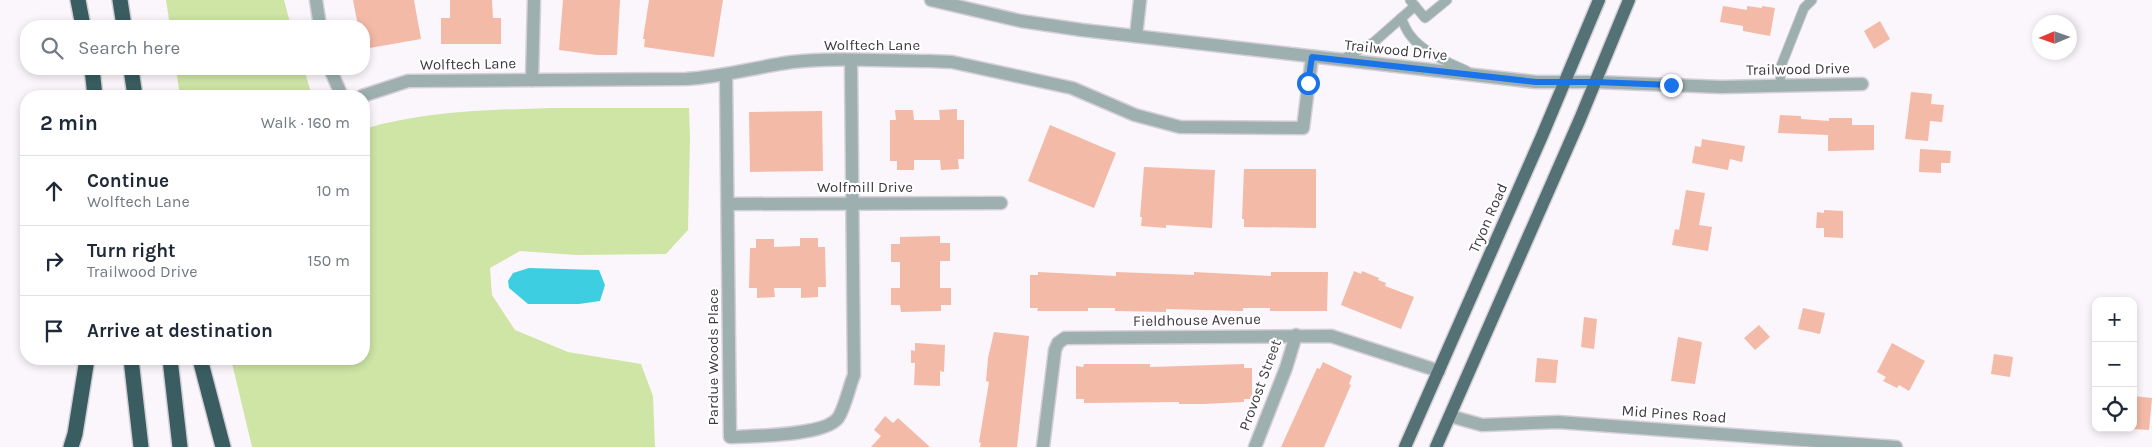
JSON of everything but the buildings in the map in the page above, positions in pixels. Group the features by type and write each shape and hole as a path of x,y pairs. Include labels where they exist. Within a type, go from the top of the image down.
{"highway":[{"path":"78,0 82,20"},
{"path":"120,0 123,20"},
{"path":"92,75 94,90"},
{"path":"132,75 134,90"},
{"path":"71,447 75,434 86,365"},
{"path":"132,365 141,447"},
{"path":"171,365 180,447"},
{"path":"202,365 223,447"}],"main road":[{"name":"Tryon Road","path":"1405,447 1599,0"},
{"path":"1436,447 1596,82 1629,0"}],"street":[{"path":"316,0 319,20"},
{"path":"532,80 534,0"},
{"name":"Trailwood Drive","path":"933,0 1021,21 1312,57 1536,82 1596,82 1721,87 1862,84"},
{"path":"1136,36 1140,0"},
{"name":"Wolftech Lane","path":"370,93 408,81 686,79 726,75 793,62 952,62 1072,88 1135,115 1180,127 1303,128 1312,57"},
{"name":"Pardue Woods Place","path":"726,75 730,437 797,433 824,427 837,419 854,375 851,61"},
{"path":"333,75 339,90"},
{"name":"Wolfmill Drive","path":"728,204 1001,203"},
{"name":"Provost Street","path":"1255,447 1286,368 1296,335"},
{"name":"Fieldhouse Avenue","path":"1043,447 1055,350 1058,343 1065,338 1331,336 1369,346 1439,371"},
{"name":"Mid Pines Road","path":"1450,416 1482,425 1558,422 1896,447"}],"lane":[{"path":"1341,60 1374,42 1401,18 1412,3 1425,18 1447,0"},
{"path":"1780,86 1781,66 1804,8 1812,0"},
{"path":"1401,18 1409,35 1416,42 1474,75"}],"green space":[{"path":"166,0 284,0 289,20 169,20"},
{"path":"177,75 306,75 310,90 179,90"},
{"path":"550,108 689,108 688,230 666,254 576,255 520,251 490,268 492,295 515,330 568,352 641,364 653,396 655,447 252,447 232,365 370,365 370,127 410,118 479,111"}],"water":[{"path":"529,268 599,270 605,285 600,301 579,304 528,304 509,288 508,281 513,273"}],"route":[{"path":"1308,83 1312,57 1536,82 1671,85"}]}
